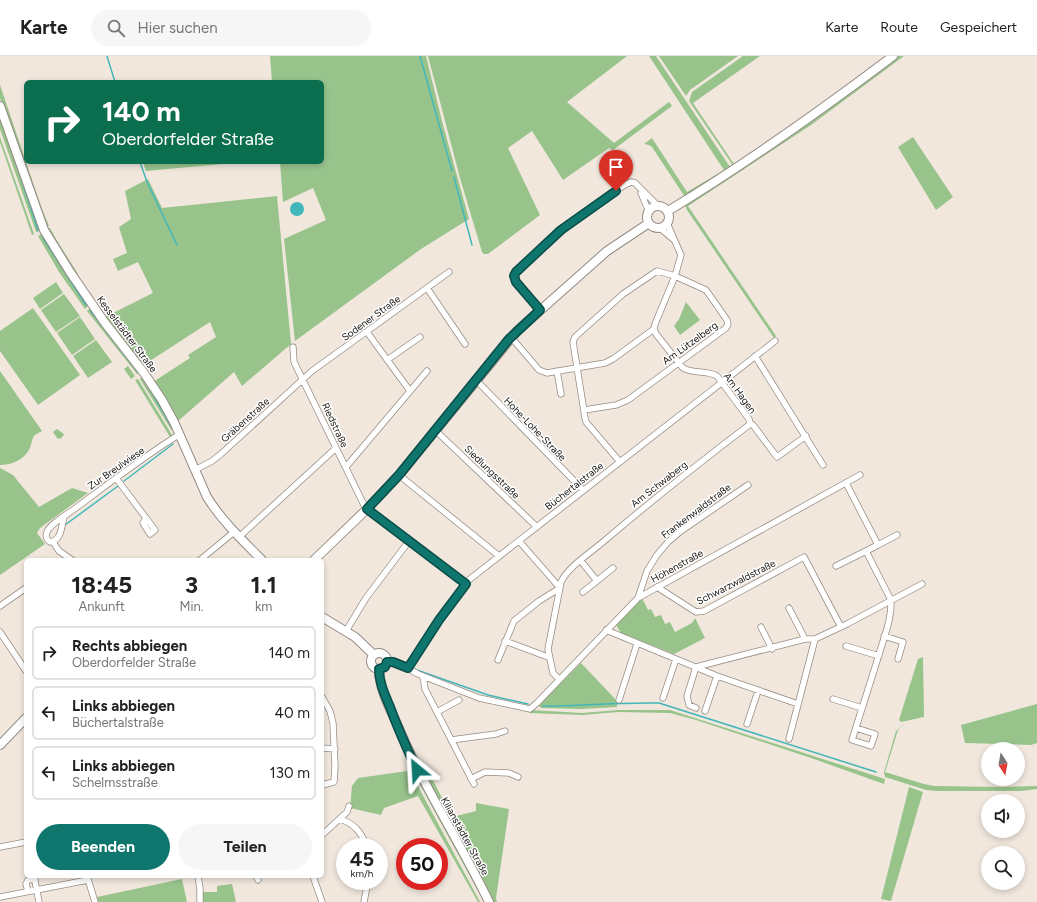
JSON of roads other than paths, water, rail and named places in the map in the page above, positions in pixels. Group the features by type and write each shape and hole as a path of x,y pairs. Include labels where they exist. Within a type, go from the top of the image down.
{"main road":[{"path":"668,211 798,127 893,56"},
{"name":"Kesselstädter Straße","path":"0,106 44,230 104,324 152,385 180,434 207,497 214,508 260,558"},
{"path":"658,206 668,211 669,217 667,223 660,228 649,223 649,212 654,207 658,206"},
{"path":"316,558 367,509 399,475 512,337 540,310 607,251 649,223"},
{"path":"324,618 347,630 363,643 374,655"},
{"path":"382,654 386,657 387,662 385,667 379,669 375,668 371,664 371,658 374,655 382,654"},
{"name":"Kilianstädter Straße","path":"379,669 380,679 384,691 408,751 489,902"},
{"path":"0,745 24,720"}],"street":[{"path":"540,310 516,282 514,276 516,272 561,230 628,183 633,182 658,206"},
{"path":"639,187 649,212"},
{"path":"512,337 539,370 547,373 599,364 613,359 654,329 675,276 681,255 680,249 667,223"},
{"path":"660,228 675,241"},
{"name":"Am Lützelberg","path":"584,410 622,403 726,328 728,324 706,290 661,271 653,273 623,294 575,337 573,342 585,418 588,425 620,462"},
{"name":"Sodener Straße","path":"304,380 312,371 449,272"},
{"path":"427,288 465,344"},
{"name":"Am Hagen","path":"654,329 656,334 685,370 713,374 722,382 750,423 777,457 806,436"},
{"path":"367,332 410,391"},
{"path":"387,360 420,337"},
{"name":"Büchertalstraße","path":"408,668 439,620 466,584 582,490 775,342"},
{"name":"Riedstraße","path":"293,347 294,362 346,467 356,491 367,509"},
{"path":"755,356 806,436 823,466"},
{"path":"346,467 427,371"},
{"path":"557,371 561,394"},
{"name":"Gräbenstraße","path":"195,470 216,458 304,380"},
{"name":"Hohe-Lohe-Straße","path":"476,380 582,490"},
{"name":"Am Schwaberg","path":"548,657 548,644 564,576 647,505 750,423"},
{"name":"Siedlungsstraße","path":"435,430 537,527"},
{"name":"Zur Breulwiese","path":"53,542 50,542 47,539 47,531 116,478 180,434"},
{"path":"203,558 237,534 336,448"},
{"path":"399,475 499,556"},
{"name":"Höhenstraße","path":"423,676 479,698 530,709 560,680 638,598 860,475"},
{"path":"116,478 146,518"},
{"path":"846,483 878,545"},
{"name":"Frankenwaldstraße","path":"638,598 647,571 657,555 668,542 748,484"},
{"path":"367,509 466,584"},
{"path":"64,517 60,536 53,542 59,551 69,558"},
{"path":"836,566 897,536"},
{"path":"347,630 370,591 409,541"},
{"path":"498,660 512,625 517,618 539,600 560,588 519,541"},
{"path":"856,728 892,608 891,600 866,551"},
{"name":"Schwarzwaldstraße","path":"657,587 696,612 704,611 804,557 841,627"},
{"path":"581,561 597,581"},
{"path":"583,592 613,568"},
{"path":"696,667 772,649 805,639 815,639 841,627 922,584"},
{"path":"0,606 24,589"},
{"path":"789,608 805,639"},
{"path":"761,627 772,649"},
{"path":"606,630 717,676 798,704"},
{"path":"0,632 24,668"},
{"path":"884,636 903,642 898,659"},
{"path":"789,739 815,639"},
{"path":"505,641 548,657 553,673 560,680"},
{"path":"618,700 637,644"},
{"path":"846,646 878,656"},
{"path":"663,698 676,659"},
{"path":"387,662 393,662 423,676 425,689 473,782 485,772 509,773 518,777"},
{"path":"696,667 687,696 688,705 696,708"},
{"path":"705,711 717,676"},
{"path":"747,724 758,691"},
{"path":"833,699 862,708"},
{"path":"437,712 459,700"},
{"path":"324,701 332,716 335,749 334,781 324,784"},
{"path":"451,740 496,734 505,731"},
{"path":"324,748 335,749"},
{"path":"324,833 347,812 349,806"},
{"path":"340,819 346,821 357,829 363,838"},
{"path":"0,847 24,842"},
{"path":"28,891 26,884 28,880 34,878 39,902"},
{"path":"0,897 88,878 94,902"},
{"path":"198,878 200,902"},
{"path":"314,878 322,902"},
{"path":"364,902 366,890"}],"water":[{"path":"294,202 300,202 304,206 304,212 300,216 294,216 290,212 290,206"}],"waterway":[{"path":"107,56 114,80"},
{"path":"420,56 452,171"},
{"path":"16,163 38,230"},
{"path":"141,164 147,182 177,245"},
{"path":"454,177 472,245"},
{"path":"43,238 86,305"},
{"path":"90,310 138,372"},
{"path":"147,384 171,426"},
{"path":"124,481 173,444"},
{"path":"65,525 118,486"},
{"path":"414,669 488,695 528,704"},
{"path":"543,706 659,703 876,772"}]}
